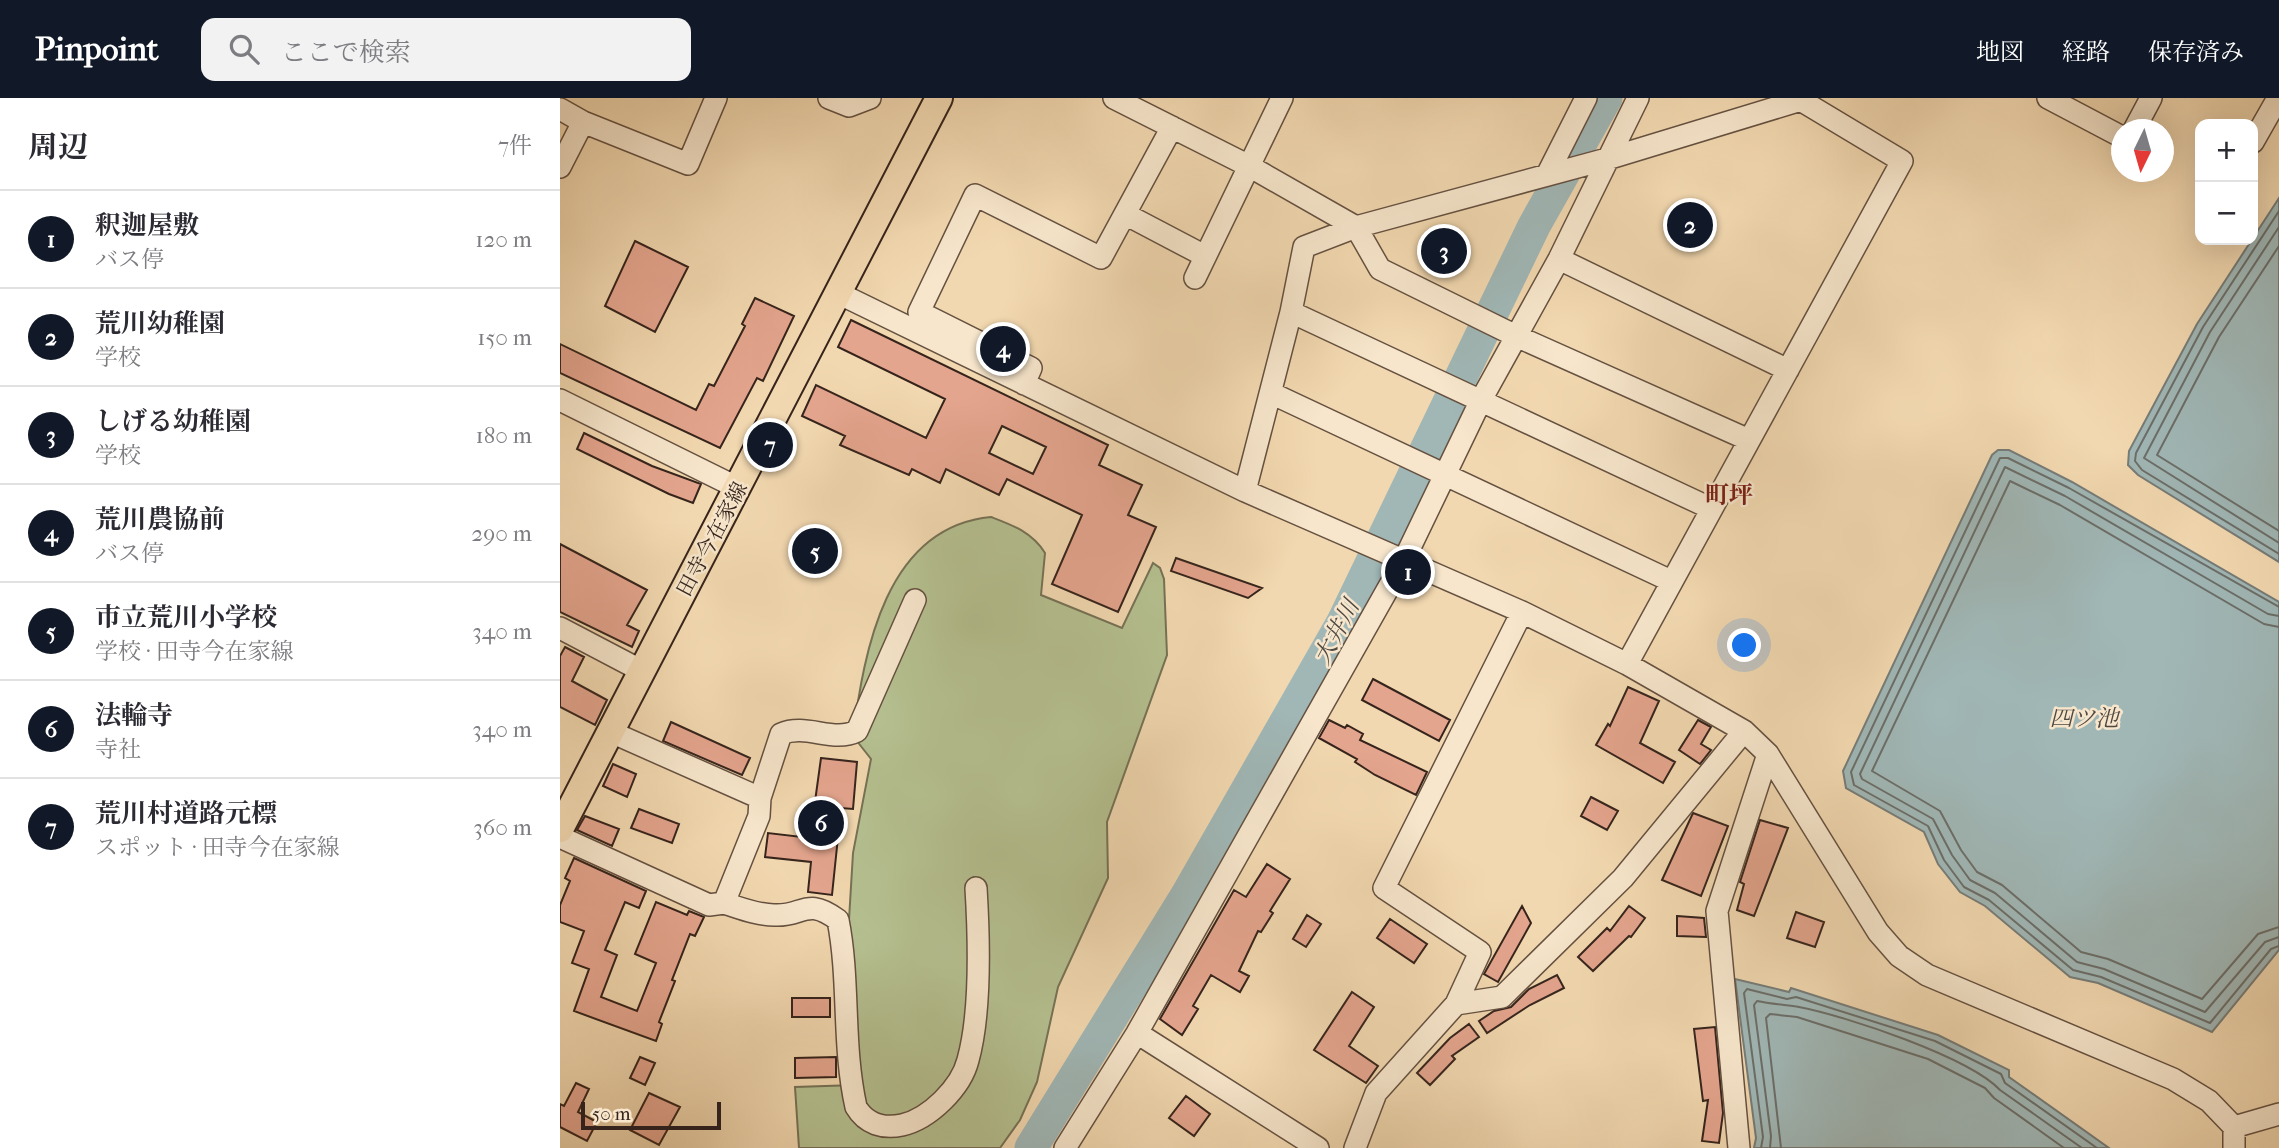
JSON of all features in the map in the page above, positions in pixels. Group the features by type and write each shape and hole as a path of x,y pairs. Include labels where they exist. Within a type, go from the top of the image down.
{"main road":[{"name":"田寺今在家線","path":"560,830 840,294 939,98"}],"street":[{"path":"560,109 583,122 688,164 716,98"},
{"path":"829,98 849,106 870,98"},
{"path":"1114,98 1249,166 1356,227 1380,269 1516,336 1749,440"},
{"path":"1195,278 1282,98"},
{"path":"1547,175 1586,98"},
{"path":"1065,1148 1137,1033 1403,562 1480,400 1559,260 1606,159 1639,98"},
{"path":"2048,98 2111,131"},
{"path":"2140,119 2151,98"},
{"path":"2258,133 2278,98"},
{"path":"1245,491 1291,312 1304,247 1356,227 1606,159 1799,99 1902,161 1627,664"},
{"path":"560,167 583,122"},
{"path":"1024,384 1031,368 919,312 975,195 1101,258 1172,127"},
{"path":"1125,214 1205,256"},
{"path":"1559,260 1788,370"},
{"path":"840,294 1245,491 1522,612 1627,664 1744,731 1768,754 1878,932 1899,956 1927,975 2174,1079 2209,1101 2234,1138 2279,1114"},
{"path":"1291,312 1710,508"},
{"path":"1271,393 1671,581"},
{"path":"560,400 738,488"},
{"path":"724,903 759,816 760,798 781,734 802,730 847,736 857,731 915,600"},
{"path":"1355,1148 1376,1093 1456,1004 1480,952 1384,888 1522,612"},
{"path":"560,628 642,671"},
{"path":"1456,1004 1502,997 1623,878 1744,731"},
{"path":"611,732 760,798"},
{"path":"1739,1148 1717,911 1768,754"},
{"path":"560,837 709,905 724,903 778,916 799,909 824,909 838,920 842,940 844,1029 856,1107 862,1117 874,1125 895,1126 914,1122 933,1109 957,1081 968,1061 976,968 976,888"},
{"path":"1137,1033 1318,1148"}],"green space":[{"path":"991,517 1028,534 1045,553 1041,595 1122,628 1153,563 1160,568 1164,579 1167,655 1107,822 1108,878 1058,987 1037,1082 1020,1120 1000,1148 799,1148 795,1087 856,1085 847,953 853,853 871,759 853,736 864,668 874,632 886,599 904,569 926,544 955,526"}],"water":[{"path":"2279,198 2279,562 2138,475 2128,465 2129,451 2197,324 2248,245 2258,245 2258,230"},
{"name":"四ツ池","path":"1998,450 2009,450 2072,482 2279,602 2279,950 2212,1032 2098,983 2070,977 1985,906 1960,892 1938,864 1924,832 1846,788 1843,771 1992,455"},
{"path":"1735,979 1789,992 1791,988 1938,1035 2009,1070 2009,1077 2109,1148 1754,1148 1756,1138"}],"building":[{"path":"635,241 688,267 655,332 605,306"},
{"path":"755,298 794,316 763,381 757,378 720,448 560,373 560,344 696,410 709,384 714,386 745,326 742,324"},
{"path":"851,320 1108,445 1099,465 1142,485 1128,515 1156,527 1118,612 1052,584 1082,515 1007,479 999,495 946,469 940,483 912,469 909,475 840,445 845,436 802,416 816,385 926,438 945,399 838,347","holes":["1002,426 1046,447 1033,474 989,453"]},
{"path":"584,433 652,466 701,484 693,503 577,449"},
{"path":"560,544 647,590 627,625 639,631 632,647 560,612"},
{"path":"1176,558 1262,588 1248,598 1171,571"},
{"path":"565,647 584,657 572,681 607,700 595,725 560,707 560,656"},
{"path":"1373,679 1450,720 1439,741 1362,700"},
{"path":"1628,687 1659,701 1640,743 1675,762 1663,783 1596,745 1608,724 1610,726"},
{"path":"1329,720 1345,728 1347,725 1363,734 1360,740 1427,772 1416,795 1375,775 1355,762 1357,759 1319,738"},
{"path":"1698,720 1711,727 1701,744 1711,750 1700,764 1679,750"},
{"path":"671,722 750,758 742,775 663,741"},
{"path":"821,758 857,762 853,809 841,808 832,895 808,892 811,862 765,857 768,833 810,838"},
{"path":"613,764 636,774 627,797 603,786"},
{"path":"1591,797 1618,811 1607,830 1581,816"},
{"path":"639,809 679,824 672,843 631,828"},
{"path":"1693,813 1728,826 1701,896 1662,880"},
{"path":"585,816 619,829 612,846 577,830"},
{"path":"1760,820 1788,828 1754,916 1737,910 1744,884 1740,882"},
{"path":"574,858 646,891 639,908 625,902 605,950 617,955 601,997 637,1011 656,963 635,954 656,902 687,915 689,911 704,917 695,936 690,934 672,980 675,981 659,1022 662,1024 656,1041 574,1011 589,969 572,963 584,931 560,922 560,905 570,881 565,878"},
{"path":"1267,864 1290,879 1270,911 1273,913 1261,932 1258,931 1239,971 1249,976 1240,992 1211,975 1193,1006 1198,1009 1182,1035 1160,1019 1234,890 1246,897"},
{"path":"1522,906 1531,923 1498,982 1484,974"},
{"path":"1629,906 1645,918 1631,937 1593,971 1578,957 1607,928 1610,931"},
{"path":"1796,912 1824,922 1815,947 1787,938"},
{"path":"1307,915 1321,924 1306,947 1293,939"},
{"path":"1677,916 1704,918 1706,937 1677,936"},
{"path":"1390,919 1427,944 1414,963 1377,938"},
{"path":"1557,975 1564,988 1530,1005 1487,1033 1479,1021 1494,1011 1511,1007 1529,989"},
{"path":"1352,992 1374,1007 1349,1046 1378,1066 1366,1083 1314,1050"},
{"path":"792,998 830,998 830,1017 792,1017"},
{"path":"1469,1024 1479,1037 1452,1056 1455,1059 1430,1085 1417,1073 1450,1038"},
{"path":"1715,1027 1723,1113 1719,1143 1702,1141 1708,1100 1703,1101 1694,1029"},
{"path":"640,1057 655,1063 645,1085 630,1078"},
{"path":"836,1057 836,1077 795,1078 795,1058"},
{"path":"576,1083 589,1089 578,1112 597,1122 587,1141 560,1127 560,1104 564,1106"},
{"path":"649,1093 680,1107 659,1145 630,1130"},
{"path":"1186,1096 1210,1114 1194,1136 1169,1118"}],"waterway":[{"name":"大井川","path":"1031,1148 1187,895 1343,622 1534,226 1606,98"}],"place":[{"name":"荒川幼稚園","path":"1690,225"},
{"name":"しげる幼稚園","path":"1444,251"},
{"name":"荒川農協前","path":"1003,349"},
{"name":"荒川村道路元標","path":"770,445"},
{"name":"市立荒川小学校","path":"815,551"},
{"name":"釈迦屋敷","path":"1408,572"},
{"name":"法輪寺","path":"821,823"}],"district":[{"name":"町坪","path":"1729,495"}]}
